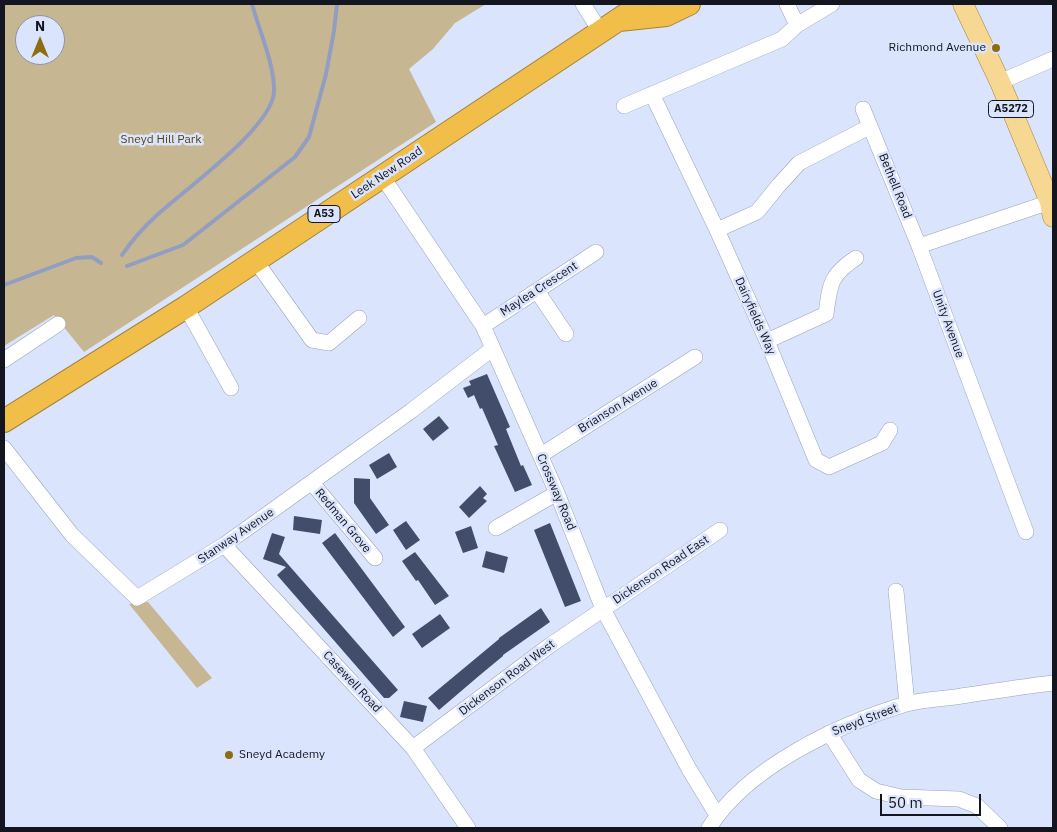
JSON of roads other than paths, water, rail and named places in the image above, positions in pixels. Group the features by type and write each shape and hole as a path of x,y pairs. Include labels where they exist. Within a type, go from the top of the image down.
{"highway":[{"name":"Leek New Road","path":"4,421 186,307 254,260 642,4"},
{"path":"609,26 666,15 689,4"}],"main road":[{"name":"A5272","path":"963,4 1000,82 1052,209"}],"street":[{"path":"583,4 609,26"},
{"path":"787,4 797,26"},
{"path":"624,106 782,38 832,4"},
{"path":"1000,82 1053,59"},
{"name":"Dairyfields Way","path":"652,94 717,230 767,341 816,460 828,467 882,443 890,430"},
{"name":"Bethell Road","path":"863,109 919,246"},
{"path":"717,230 757,212 798,163 870,127"},
{"name":"Crossway Road","path":"382,176 483,326 541,455 603,609 690,769 713,822"},
{"path":"919,246 1052,209"},
{"name":"Unity Avenue","path":"919,246 1026,532"},
{"name":"Maylea Crescent","path":"483,326 596,252"},
{"path":"767,341 826,314 832,281 836,274 856,258"},
{"path":"254,260 312,340 330,343 359,318"},
{"path":"537,291 566,334"},
{"path":"186,307 231,388"},
{"path":"4,360 58,324"},
{"name":"Stanway Avenue","path":"4,448 72,535 137,598 224,545 411,411 492,349"},
{"name":"Brianson Avenue","path":"541,455 696,357"},
{"name":"Redman Grove","path":"312,483 375,558"},
{"path":"496,528 557,493"},
{"name":"Dickenson Road East","path":"603,609 720,530"},
{"name":"Casewell Road","path":"224,545 413,748 468,828"},
{"path":"896,591 907,704"},
{"name":"Dickenson Road West","path":"413,748 603,609"},
{"name":"Sneyd Street","path":"713,822 749,784 772,766 829,733 907,704 1053,683"},
{"path":"829,733 860,780 876,791 901,797 959,799 977,806 1000,828"}],"waterway":[{"path":"122,255 152,220 225,158 259,123 270,107 274,92 274,82 266,48 252,4"},
{"path":"127,266 183,245 295,157 309,137 326,74 337,4"},
{"path":"4,285 76,258 92,257 101,263"}],"place":[{"name":"Richmond Avenue","path":"996,48"},
{"name":"Sneyd Academy","path":"229,755"}],"park label":[{"name":"Sneyd Hill Park","path":"161,140"}]}
